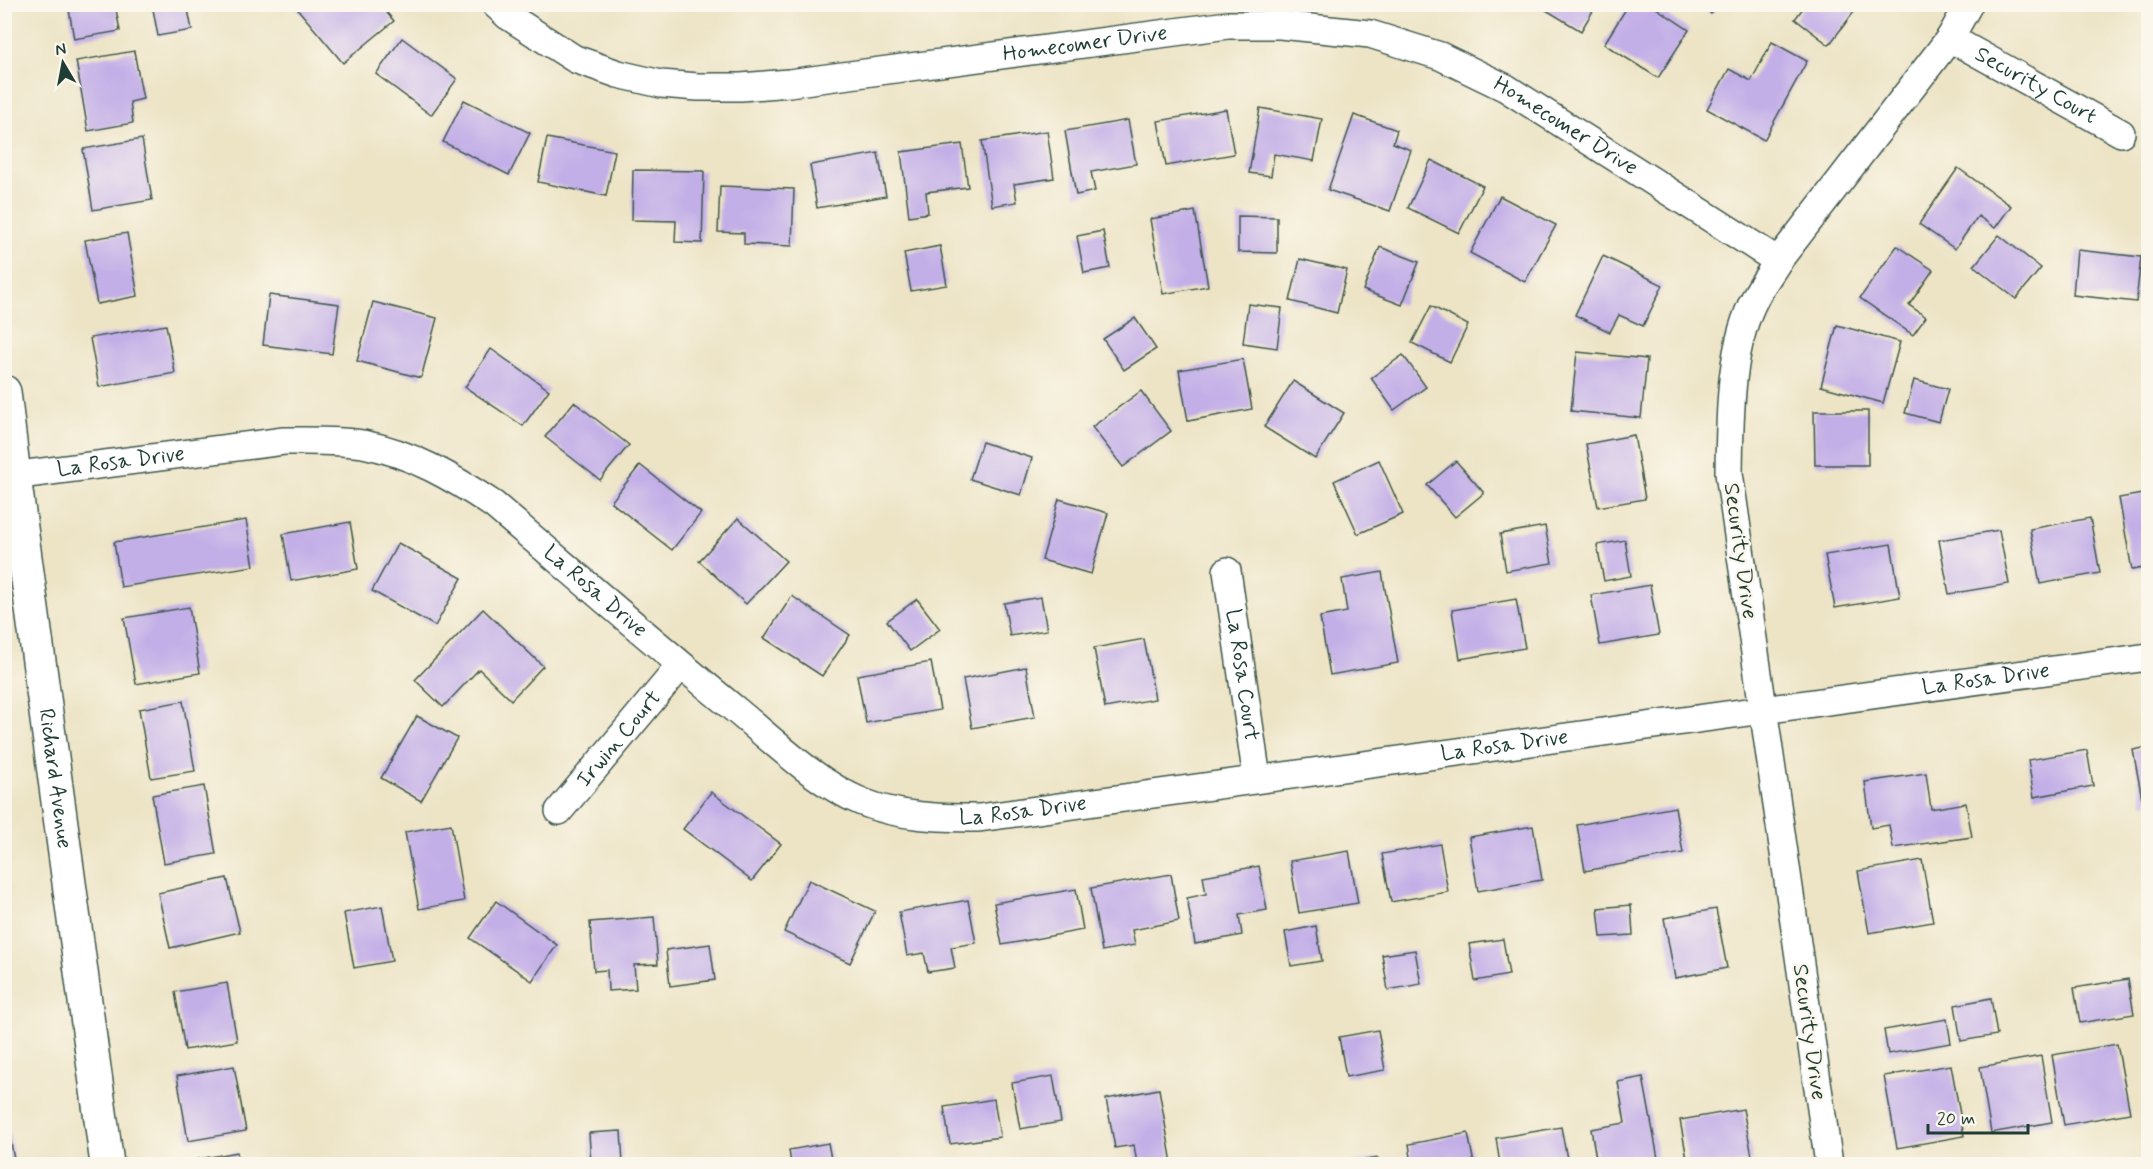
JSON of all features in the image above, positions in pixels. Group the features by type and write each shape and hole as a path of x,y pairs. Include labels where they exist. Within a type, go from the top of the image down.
{"street":[{"name":"Homecomer Drive","path":"495,4 508,16 575,59 618,74 661,84 698,87 741,87 789,83 1228,25 1280,25 1370,34 1440,56 1506,88 1778,261"},
{"name":"Security Drive","path":"1829,1164 1729,472 1736,362 1743,327 1755,297 1778,261 1950,38 1969,4"},
{"name":"Security Court","path":"1950,38 2121,133"},
{"name":"Richard Avenue","path":"4,392 9,477 107,1164"},
{"name":"La Rosa Drive","path":"9,477 284,441 364,444 397,453 463,484 494,505 681,665 831,786 863,802 894,812 924,817 979,818 2148,657"},
{"name":"La Rosa Court","path":"1227,571 1257,779"},
{"name":"Irwin Court","path":"559,811 681,665"}],"building":[{"path":"68,4 115,4 120,31 74,39"},
{"path":"152,4 187,4 192,30 158,36"},
{"path":"1536,4 1597,4 1581,31"},
{"path":"1629,4 1650,4 1689,30 1658,78 1604,44"},
{"path":"1701,4 1721,4 1711,14"},
{"path":"1806,4 1860,4 1829,45 1795,19"},
{"path":"380,5 394,21 343,63 295,6"},
{"path":"402,38 457,79 431,115 376,74"},
{"path":"1772,42 1807,61 1764,140 1707,109 1729,69 1751,81"},
{"path":"134,51 143,99 130,102 133,123 88,131 76,61"},
{"path":"464,100 530,133 509,175 443,142"},
{"path":"1260,108 1322,119 1314,161 1274,154 1271,176 1249,173"},
{"path":"1226,109 1234,154 1166,166 1158,121"},
{"path":"1354,115 1397,130 1393,143 1411,150 1390,211 1328,190"},
{"path":"1128,120 1136,164 1091,172 1095,191 1076,195 1065,131"},
{"path":"1047,131 1054,178 1014,184 1017,202 992,206 982,141"},
{"path":"547,138 615,151 606,196 538,182"},
{"path":"142,139 152,200 93,210 83,149"},
{"path":"962,144 968,187 926,192 928,213 909,216 901,152"},
{"path":"878,153 886,196 817,208 810,165"},
{"path":"1431,160 1483,186 1459,233 1408,208"},
{"path":"1958,168 2011,206 1995,228 1978,216 1955,249 1919,224"},
{"path":"633,170 704,171 702,243 675,242 676,221 632,220"},
{"path":"720,186 794,189 792,246 744,244 744,233 718,232"},
{"path":"1500,196 1556,225 1525,282 1470,253"},
{"path":"1195,211 1208,286 1163,294 1150,219"},
{"path":"1238,216 1277,217 1277,253 1238,252"},
{"path":"1103,231 1110,268 1084,273 1077,236"},
{"path":"127,233 138,296 97,304 85,240"},
{"path":"1999,235 2041,268 2016,299 1974,266"},
{"path":"940,246 947,285 911,291 904,253"},
{"path":"1897,246 1933,270 1909,305 1926,317 1913,335 1860,298"},
{"path":"1380,247 1419,262 1402,305 1363,290"},
{"path":"2077,250 2141,257 2136,302 2073,295"},
{"path":"1603,256 1663,285 1643,326 1619,315 1610,332 1575,315"},
{"path":"1300,259 1347,270 1337,313 1290,301"},
{"path":"269,295 339,304 332,354 263,345"},
{"path":"373,302 437,318 421,378 357,361"},
{"path":"1248,304 1282,308 1277,348 1243,343"},
{"path":"1431,306 1468,325 1450,362 1412,343"},
{"path":"1135,318 1156,349 1124,370 1103,339"},
{"path":"166,325 175,373 99,387 90,338"},
{"path":"1837,325 1900,342 1883,403 1821,386"},
{"path":"491,349 549,390 523,426 465,387"},
{"path":"1577,352 1647,359 1641,418 1571,411"},
{"path":"1403,355 1426,387 1394,410 1371,378"},
{"path":"1243,359 1252,409 1188,421 1179,370"},
{"path":"1914,380 1948,389 1939,422 1905,413"},
{"path":"1293,381 1344,413 1315,459 1264,427"},
{"path":"1141,391 1171,431 1123,467 1092,427"},
{"path":"574,402 629,445 600,480 545,437"},
{"path":"1814,411 1868,411 1868,465 1815,465"},
{"path":"1634,435 1645,499 1598,507 1586,444"},
{"path":"982,442 1032,458 1021,495 970,479"},
{"path":"1379,460 1403,514 1358,534 1334,481"},
{"path":"1456,461 1484,493 1455,517 1427,485"},
{"path":"640,465 701,513 672,550 611,502"},
{"path":"2148,493 2148,567 2132,570 2119,498"},
{"path":"1059,499 1108,513 1091,574 1042,560"},
{"path":"738,518 786,561 746,604 699,561"},
{"path":"2090,518 2100,573 2040,584 2030,529"},
{"path":"246,520 254,566 121,587 114,542"},
{"path":"350,522 358,569 291,581 283,534"},
{"path":"1545,526 1552,563 1506,571 1500,534"},
{"path":"1999,530 2009,584 1949,594 1939,540"},
{"path":"1625,540 1631,576 1604,581 1597,545"},
{"path":"398,543 462,578 435,626 372,591"},
{"path":"1891,544 1900,597 1835,608 1825,555"},
{"path":"1382,572 1398,663 1330,675 1320,617 1347,612 1342,579"},
{"path":"1650,585 1659,635 1600,645 1591,595"},
{"path":"792,596 850,635 822,676 764,638"},
{"path":"1041,597 1047,630 1010,636 1004,603"},
{"path":"917,599 940,629 910,651 887,621"},
{"path":"1516,599 1525,648 1460,659 1452,610"},
{"path":"189,607 200,673 136,684 124,618"},
{"path":"483,609 543,666 511,700 479,669 443,707 415,680"},
{"path":"1144,639 1155,699 1105,708 1094,648"},
{"path":"931,662 940,710 866,723 857,675"},
{"path":"1026,667 1035,717 972,728 963,679"},
{"path":"183,701 195,771 151,778 139,709"},
{"path":"417,716 457,738 421,801 381,778"},
{"path":"2148,747 2148,803 2143,804 2133,750"},
{"path":"2087,750 2093,786 2034,797 2028,760"},
{"path":"1926,773 1931,809 1966,803 1972,837 1893,848 1889,825 1871,828 1865,782"},
{"path":"204,786 216,854 164,863 152,795"},
{"path":"711,792 781,844 752,881 683,829"},
{"path":"1675,807 1683,853 1585,871 1577,825"},
{"path":"451,824 464,901 419,909 405,832"},
{"path":"1533,826 1542,880 1478,891 1469,837"},
{"path":"1440,844 1448,892 1391,902 1382,854"},
{"path":"1349,851 1358,903 1299,913 1290,861"},
{"path":"1922,860 1933,922 1869,933 1858,871"},
{"path":"1259,866 1267,910 1239,915 1242,935 1195,944 1187,898 1206,894 1203,876"},
{"path":"1171,874 1179,921 1132,930 1135,945 1102,951 1091,888"},
{"path":"227,878 240,932 170,948 158,893"},
{"path":"809,880 875,911 850,963 784,932"},
{"path":"1076,889 1083,930 1002,945 994,903"},
{"path":"968,900 976,943 951,947 955,968 928,972 924,953 907,956 899,912"},
{"path":"496,901 557,945 532,981 470,938"},
{"path":"1631,905 1633,935 1601,937 1598,908"},
{"path":"382,906 392,961 354,968 344,913"},
{"path":"1716,909 1727,968 1675,978 1664,918"},
{"path":"654,917 658,964 634,965 636,989 608,991 607,970 594,971 590,922"},
{"path":"1316,926 1322,961 1291,966 1285,932"},
{"path":"1503,939 1509,975 1475,981 1469,944"},
{"path":"710,944 715,980 670,986 666,950"},
{"path":"1415,950 1421,984 1388,990 1382,955"},
{"path":"2128,979 2134,1014 2080,1023 2074,988"},
{"path":"227,983 237,1041 185,1050 175,992"},
{"path":"1991,998 1997,1035 1961,1041 1955,1005"},
{"path":"1947,1019 1951,1043 1888,1054 1884,1030"},
{"path":"1378,1030 1385,1070 1346,1077 1339,1037"},
{"path":"2117,1044 2130,1113 2064,1125 2052,1055"},
{"path":"2041,1056 2052,1122 1991,1133 1980,1067"},
{"path":"1951,1065 1964,1136 1897,1148 1884,1076"},
{"path":"234,1066 246,1131 188,1141 177,1076"},
{"path":"1053,1076 1061,1122 1020,1129 1012,1083"},
{"path":"1643,1077 1659,1164 1597,1164 1591,1129 1625,1123 1618,1082"},
{"path":"1159,1089 1172,1163 1137,1164 1134,1145 1115,1148 1106,1099"},
{"path":"994,1099 1000,1137 950,1144 944,1107"},
{"path":"4,1108 15,1164 4,1164"},
{"path":"1743,1109 1753,1161 1733,1164 1688,1164 1680,1120"},
{"path":"1561,1127 1568,1164 1500,1164 1496,1138"},
{"path":"621,1131 623,1164 591,1164 589,1133"},
{"path":"1468,1133 1474,1164 1412,1164 1409,1144"},
{"path":"828,1143 832,1164 791,1164 789,1150"},
{"path":"237,1152 239,1164 194,1164 193,1160"},
{"path":"1378,1158 1379,1164 1347,1164 1347,1163"}]}
